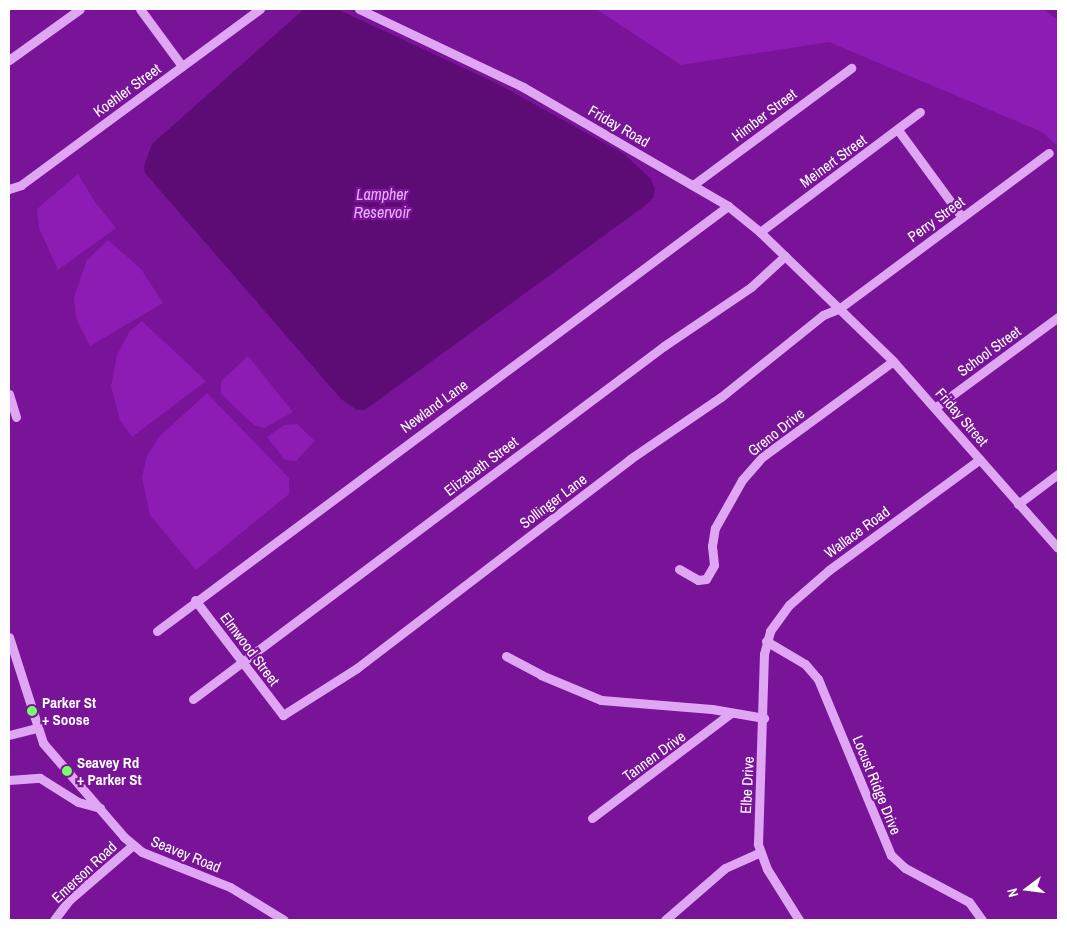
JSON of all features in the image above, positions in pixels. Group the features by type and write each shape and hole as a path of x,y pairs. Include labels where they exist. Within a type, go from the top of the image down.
{"street":[{"path":"9,60 80,9"},
{"path":"140,9 182,66"},
{"name":"Koehler Street","path":"9,189 20,185 260,9"},
{"name":"Friday Road","path":"359,9 523,87 728,206 760,232 840,308"},
{"name":"Himber Street","path":"693,185 851,68"},
{"name":"Meinert Street","path":"760,232 920,112"},
{"path":"898,130 962,217"},
{"name":"Perry Street","path":"840,308 1049,153"},
{"name":"Newland Lane","path":"157,631 195,600 728,206"},
{"name":"Elizabeth Street","path":"193,699 241,661 664,346 751,286 786,256"},
{"name":"Friday Street","path":"840,308 936,407 1058,548"},
{"name":"Sollinger Lane","path":"283,715 357,668 630,459 721,398 823,315 840,308"},
{"name":"School Street","path":"936,407 1058,317"},
{"name":"Greno Drive","path":"679,569 698,580 706,579 714,565 712,546 715,528 742,480 762,457 893,361"},
{"path":"9,394 16,417"},
{"name":"Wallace Road","path":"766,641 776,620 828,570 980,459"},
{"path":"1018,504 1058,474"},
{"name":"Elmwood Street","path":"195,600 283,715"},
{"name":"Seavey Road","path":"9,637 37,728 51,755 133,845 156,860 230,887 284,920"},
{"name":"Elbe Drive","path":"759,853 766,641"},
{"name":"Locust Ridge Drive","path":"766,641 805,664 818,679 892,855 905,868 969,902 982,920"},
{"path":"506,656 541,676 601,700 764,718"},
{"name":"Tannen Drive","path":"592,818 731,713"},
{"path":"9,735 37,728"},
{"path":"9,780 40,778 78,802 100,808"},
{"name":"Emerson Road","path":"54,920 70,900 133,845"},
{"path":"665,920 725,868 759,853 799,920"}],"shaded area":[{"path":"596,9 1043,9 1058,20 1058,147 1042,132 829,42 681,65"},
{"path":"78,174 95,202 116,228 58,270 39,228 37,209"},
{"path":"108,240 141,269 163,303 90,346 76,318 74,297 87,260"},
{"path":"142,321 206,381 132,437 120,420 111,386 117,355 130,331"},
{"path":"248,356 293,412 264,428 254,425 221,394 221,381"},
{"path":"207,393 289,478 289,494 196,570 150,515 142,477 147,456 160,436"},
{"path":"297,424 315,441 296,461 285,460 267,437 284,425"}],"water":[{"name":"Lampher Reservoir","path":"304,9 337,9 498,84 624,154 651,179 655,189 653,198 646,205 365,410 357,410 341,399 145,173 144,166 152,144"}],"place":[{"name":"Parker St + Soose","path":"32,711"},
{"name":"Seavey Rd + Parker St","path":"67,771"}]}
